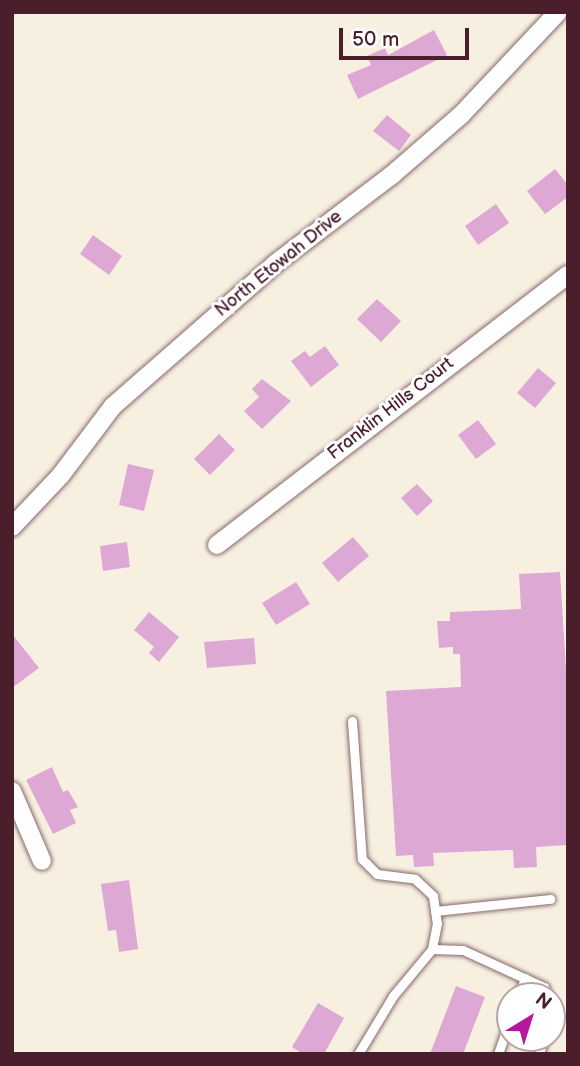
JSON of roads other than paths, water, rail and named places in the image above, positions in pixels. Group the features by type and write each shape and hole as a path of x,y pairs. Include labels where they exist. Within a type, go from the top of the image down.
{"street":[{"name":"North Etowah Drive","path":"12,527 61,475 113,406 275,264 391,175 461,114 558,12"},
{"name":"Franklin Hills Court","path":"217,545 568,275"},
{"path":"12,791 42,862"}],"lane":[{"path":"352,721 362,859 377,874 415,879 433,896 435,911 432,949 393,996 358,1054"},
{"path":"435,911 550,899"},
{"path":"432,949 463,950 533,982"},
{"path":"524,982 525,978"}]}
